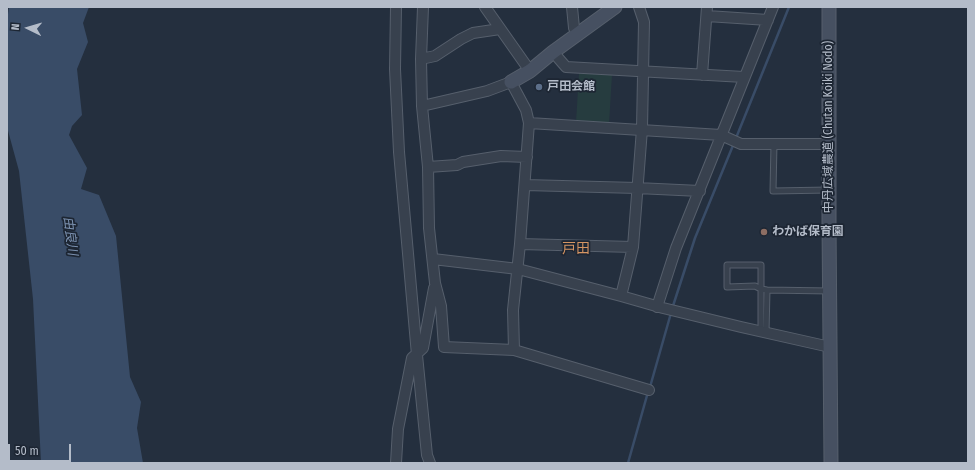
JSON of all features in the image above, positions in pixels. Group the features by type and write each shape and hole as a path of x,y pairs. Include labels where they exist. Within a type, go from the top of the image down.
{"street":[{"path":"396,7 395,69 399,152 417,355 427,455 430,463"},
{"path":"423,7 421,59 422,106 428,167 429,228 444,347 514,350 649,390"},
{"path":"485,7 530,71"},
{"path":"572,7 574,28 578,34"},
{"path":"422,106 487,91 511,82 530,71 553,52 615,7"},
{"path":"621,296 633,247 642,129 644,22 639,7"},
{"path":"660,308 676,248 723,136 744,77 773,7"},
{"name":"中丹広域農道 (Chutan Koiki Nodo)","path":"829,7 831,463"},
{"path":"702,75 707,12 768,20"},
{"path":"421,59 435,56 460,39 474,33 500,29"},
{"path":"553,52 566,67 744,77"},
{"path":"511,82 526,110 529,122 518,269 513,310 514,350"},
{"path":"529,122 723,136 741,144 829,144"},
{"path":"428,167 457,165 463,162 501,156 527,157"},
{"path":"525,185 700,191"},
{"path":"520,244 633,247"},
{"path":"433,259 518,269 621,296 660,308 830,347"},
{"path":"396,463 398,429 412,358 423,348 435,283"}],"lane":[{"path":"774,144 773,191 829,190"},
{"path":"764,332 761,289 762,265 727,265 727,287 755,286 761,289 767,290 830,290"},
{"path":"764,332 767,290"}],"green space":[{"path":"579,73 612,75 609,124 576,122"}],"water":[{"name":"由良川","path":"9,7 89,7 83,23 88,42 77,69 82,115 72,126 69,135 87,168 81,189 99,195 116,236 130,377 141,402 137,428 143,463 41,463 33,299 19,171 7,127 7,21"}],"waterway":[{"path":"736,138 789,7"},
{"path":"672,309 695,238 734,143"},
{"path":"650,387 671,313"},
{"path":"628,463 648,392"}],"place":[{"name":"戸田会館","path":"539,87"},
{"name":"わかば保育園","path":"764,232"}],"district":[{"name":"戸田","path":"576,249"}]}
